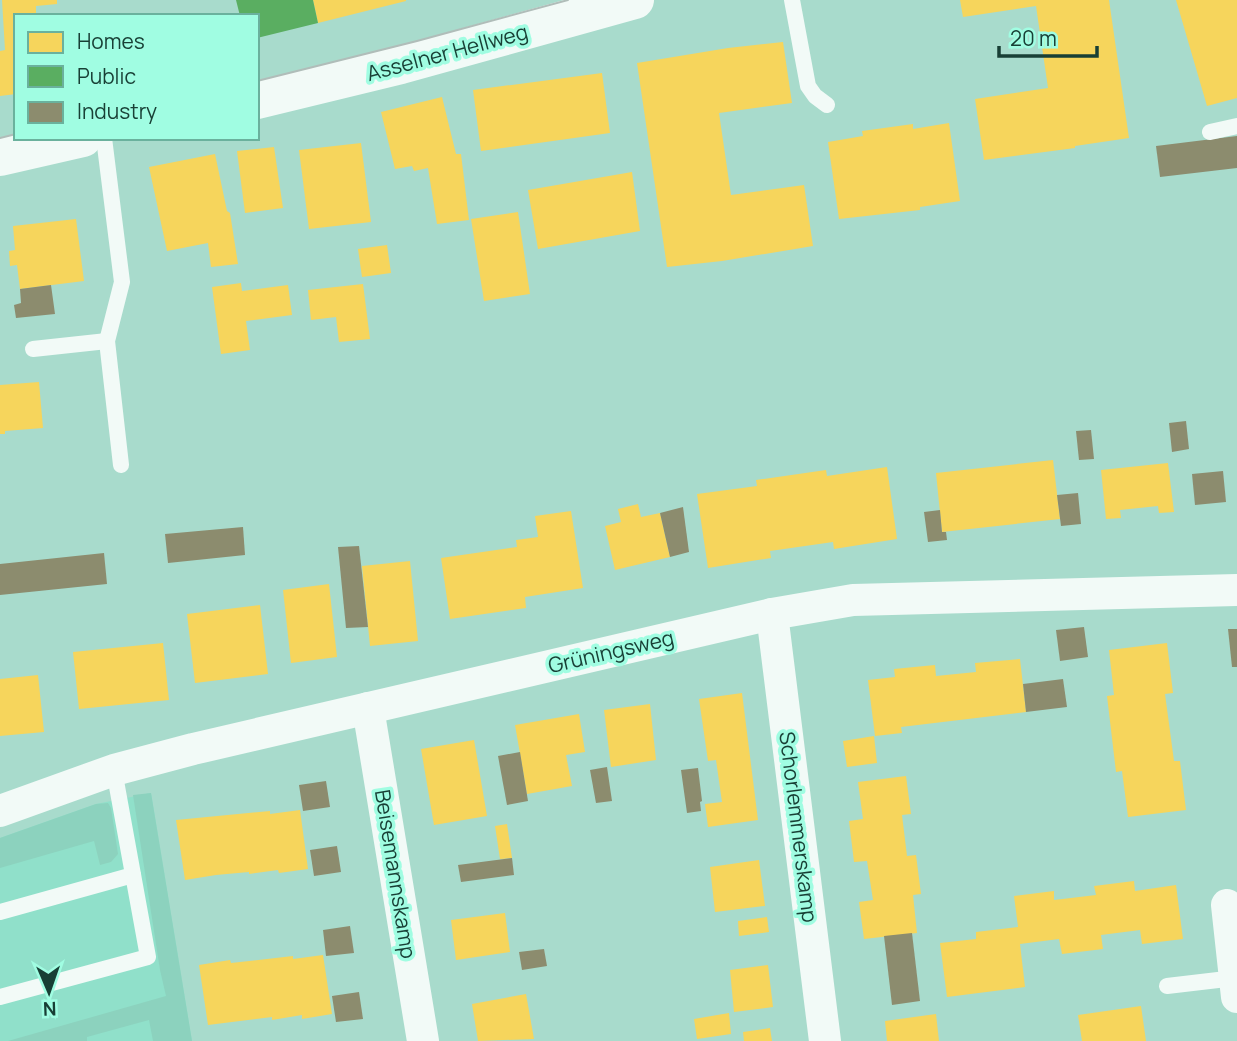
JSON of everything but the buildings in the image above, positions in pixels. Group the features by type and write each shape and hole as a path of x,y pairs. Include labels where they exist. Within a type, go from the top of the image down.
{"main road":[{"name":"Asselner Hellweg","path":"259,100 401,65 635,0"},
{"path":"0,157 74,140"}],"street":[{"name":"Grüningsweg","path":"0,811 114,771 193,748 772,614 853,600 1237,590"},
{"name":"Schorlemmerskamp","path":"772,614 825,1041"},
{"name":"Beisemannskamp","path":"368,708 423,1041"},
{"path":"1227,905 1236,987"}],"lane":[{"path":"792,0 808,86 815,96 827,105"},
{"path":"1210,132 1237,127"},
{"path":"104,140 122,282 107,341 121,465"},
{"path":"33,349 107,341"},
{"path":"0,997 148,957 114,771"},
{"path":"0,912 133,875"},
{"path":"1167,986 1236,987"}],"shaded area":[{"path":"151,793 192,1041 0,1041 0,838 96,804"},
{"path":"151,793 192,1041 153,1041 149,1020 87,1037 87,1041 8,1041 166,996 133,795"},
{"path":"108,803 118,854 111,862 100,865 94,841 0,868 0,838 96,804"}],"tram line":[{"path":"259,80 568,0"},
{"path":"0,138 14,134"}]}
